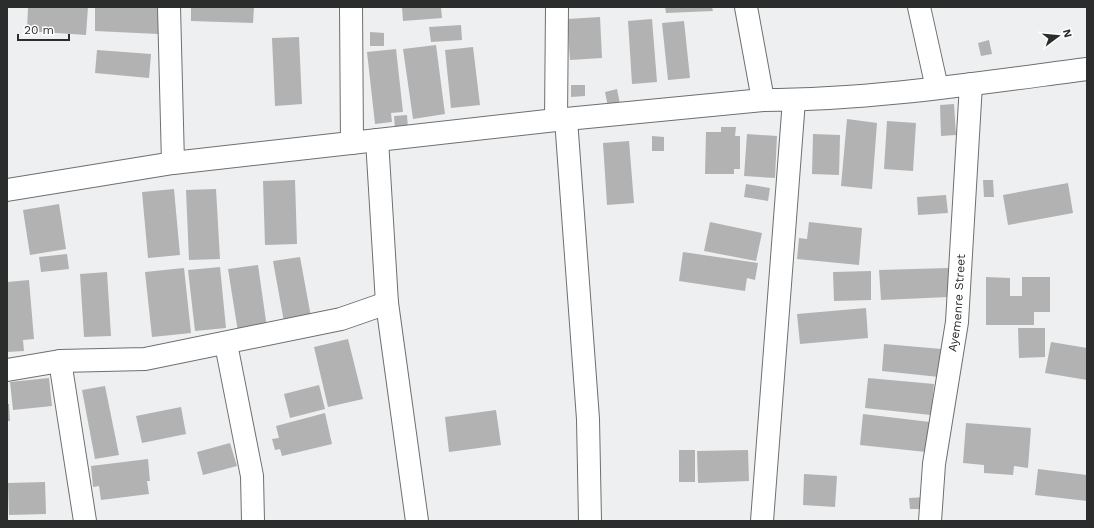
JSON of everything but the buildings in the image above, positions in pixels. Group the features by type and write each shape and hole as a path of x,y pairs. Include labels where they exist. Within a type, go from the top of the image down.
{"street":[{"path":"169,7 172,163"},
{"path":"351,7 352,143"},
{"path":"557,7 561,119 588,419 590,521"},
{"path":"746,7 763,100"},
{"path":"920,7 937,88"},
{"path":"7,190 172,163 561,119 763,100 794,100 937,88 1087,69"},
{"name":"Ayemenre Street","path":"930,521 934,464 957,322 971,84"},
{"path":"762,521 794,100"},
{"path":"377,140 387,303 417,521"},
{"path":"7,370 60,361 145,359 226,344 341,319 387,303"},
{"path":"226,344 252,476 253,521"},
{"path":"60,361 85,521"}]}
